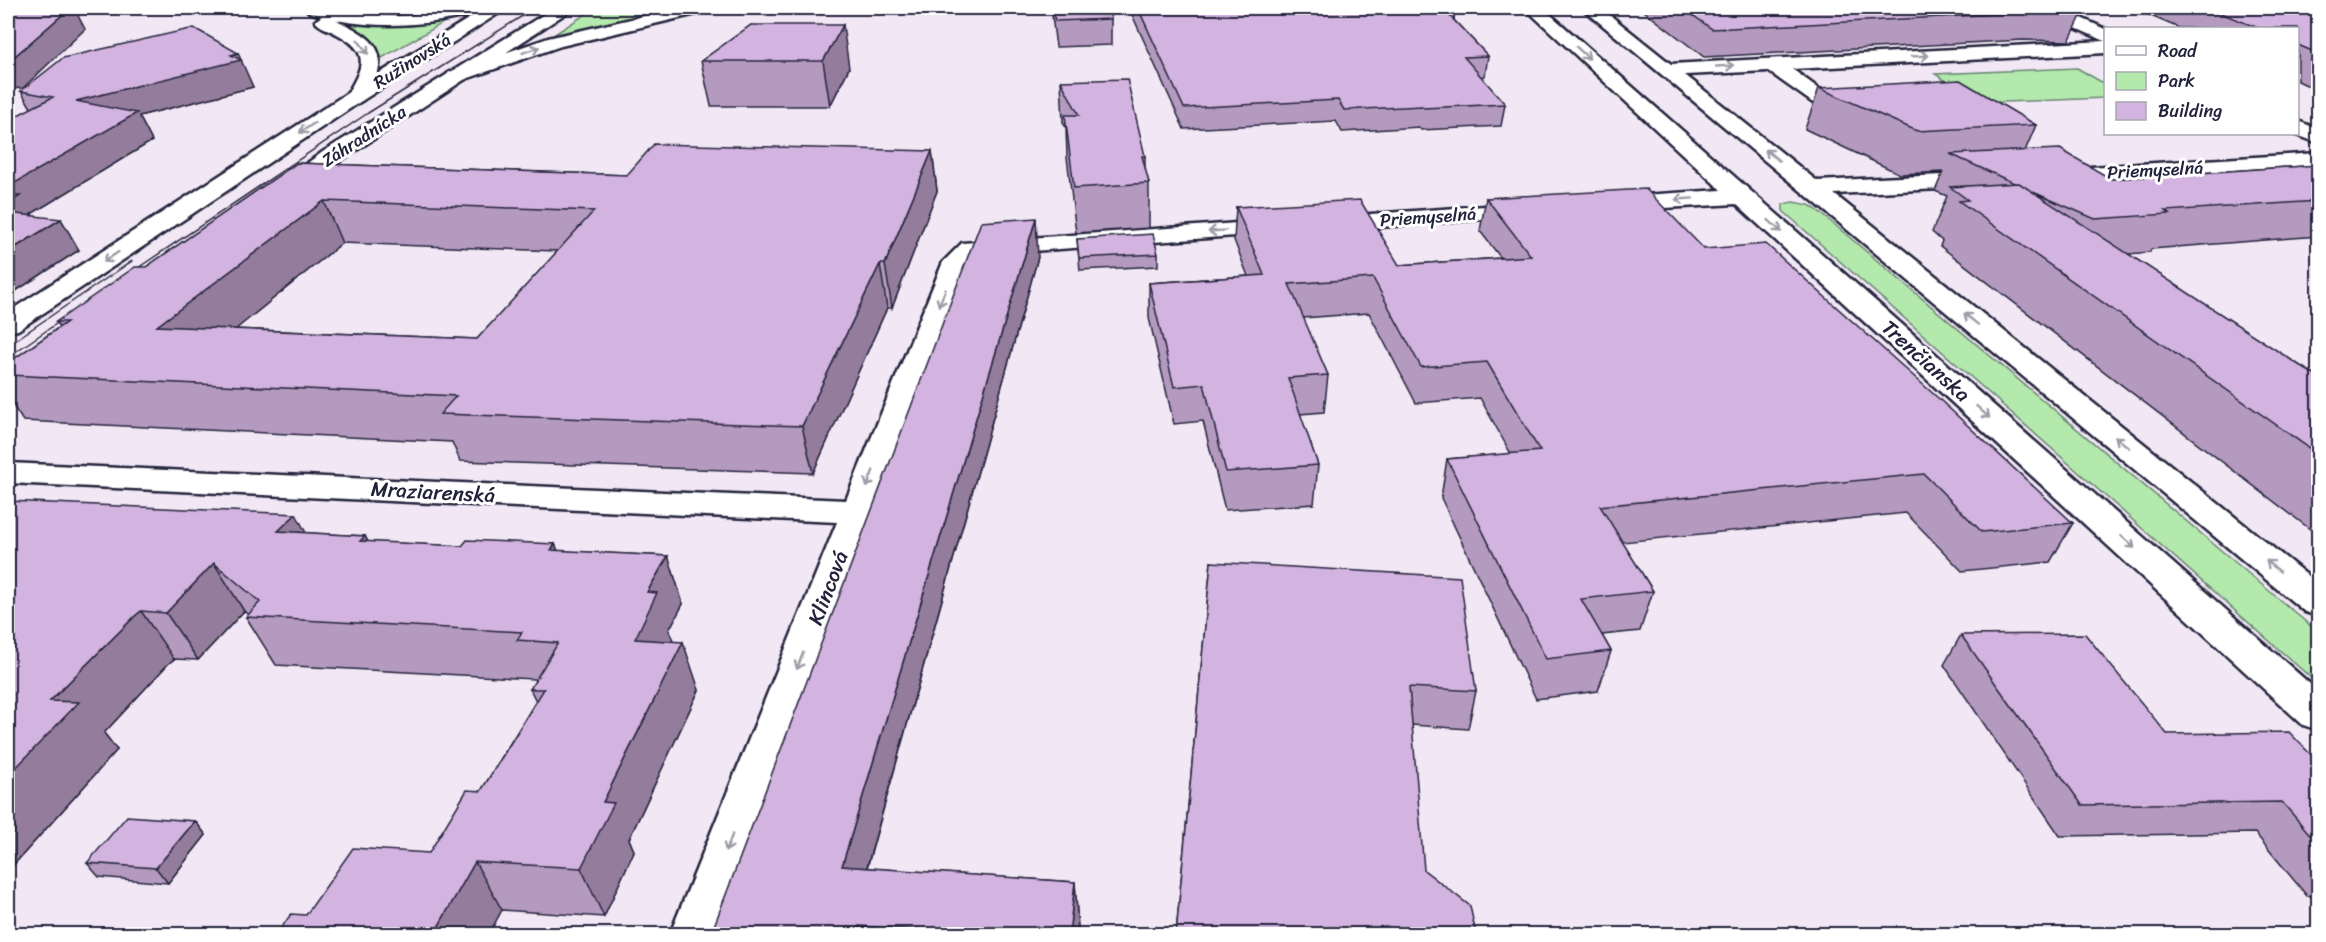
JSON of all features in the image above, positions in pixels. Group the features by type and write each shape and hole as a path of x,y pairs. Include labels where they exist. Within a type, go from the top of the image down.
{"street":[{"path":"296,8 345,31 366,48 371,64 356,96"},
{"path":"315,8 342,18 387,22 432,18 480,8"},
{"name":"Ružinovská","path":"356,96 498,8"},
{"name":"Ružinovská","path":"456,76 565,8"},
{"path":"633,8 664,8"},
{"path":"456,76 555,42 699,8"},
{"name":"Trenčianska","path":"1533,8 2319,714"},
{"path":"1590,8 2319,603"},
{"path":"2045,8 2104,35"},
{"path":"1667,70 2104,47"},
{"path":"1772,64 1837,111"},
{"name":"Záhradnícka","path":"266,203 333,156 456,76"},
{"name":"Záhradnícka","path":"8,324 356,96"},
{"path":"2299,127 2319,137"},
{"name":"Priemyselná","path":"2035,177 2319,159"},
{"path":"1812,188 2001,179"},
{"path":"1584,206 1742,196"},
{"name":"Priemyselná","path":"971,248 1550,209"},
{"name":"Klincová","path":"694,934 956,262 971,248"},
{"name":"Mraziarenská","path":"8,473 858,512"}],"green space":[{"path":"306,8 469,8 382,58 371,41 338,22"},
{"path":"595,8 683,8 541,43"},
{"path":"2077,68 2104,83 2104,98 1981,103 1935,74"},
{"path":"1793,202 1809,205 1817,210 2318,632 2318,684 1783,211 1783,204"}],"building":[{"path":"70,8 8,62 8,10"},
{"path":"1053,8 1108,8 1111,19 1055,21"},
{"path":"1138,8 1451,8 1455,12 1446,12 1488,56 1464,57 1505,104 1344,110 1338,100 1184,108"},
{"path":"1683,8 2084,8 2081,13 2035,12 1712,29"},
{"path":"2208,8 2319,8 2319,54 2299,45 2299,27 2256,27"},
{"path":"751,25 843,25 823,61 701,61"},
{"path":"194,28 238,53 231,55 241,60 76,101 137,113 8,187 8,120 53,97 21,91 63,58"},
{"path":"1127,79 1149,183 1074,188 1065,115 1079,115 1061,81"},
{"path":"1960,80 2036,125 1917,131 1819,88"},
{"path":"654,144 932,151 885,264 880,264 802,426 440,414 456,396 8,375 8,363 67,322 56,322 135,267 146,267 297,163 627,175","holes":["324,201 594,211 477,339 157,326"]},
{"path":"2060,149 2111,179 2319,165 2319,201 2165,211 2170,214 2095,219 1950,154"},
{"path":"2019,183 2319,378 2319,455 1959,201 1968,200 1950,187"},
{"path":"1646,189 1704,249 1766,244 2073,523 1982,532 1924,474 1600,506 1653,591 1581,599 1611,651 1546,659 1447,459 1540,451 1487,362 1421,367 1373,278 1289,284 1328,375 1288,378 1318,465 1226,472 1204,384 1174,387 1149,283 1264,275 1236,207 1360,200 1399,265 1531,256 1486,198"},
{"path":"8,196 20,196 8,204"},
{"path":"8,213 61,219 8,252"},
{"path":"1036,218 842,866 1075,882 1069,934 986,934 859,926 857,934 711,934 981,222"},
{"path":"1153,234 1158,254 1079,258 1077,239"},
{"path":"8,501 296,514 278,531 365,536 360,541 462,546 467,540 555,544 551,550 668,556 647,592 657,593 635,639 683,642 603,802 614,803 581,868 475,862 434,934 277,934 291,914 306,915 353,848 429,853 467,790 481,791 544,689 530,689 558,643 517,640 522,632 246,617 260,602 214,563 166,613 141,611 135,616 50,701 79,702 8,776"},
{"path":"1211,562 1460,577 1476,691 1409,687 1424,870 1470,906 1476,934 1176,934"},
{"path":"2085,634 2167,734 2289,732 2319,763 2319,845 2282,802 2082,805 1961,635"},
{"path":"127,816 195,821 156,868 87,863"}],"tram line":[{"path":"126,276 368,113 535,8"},
{"path":"8,345 132,261"},
{"path":"8,357 69,315"}]}
